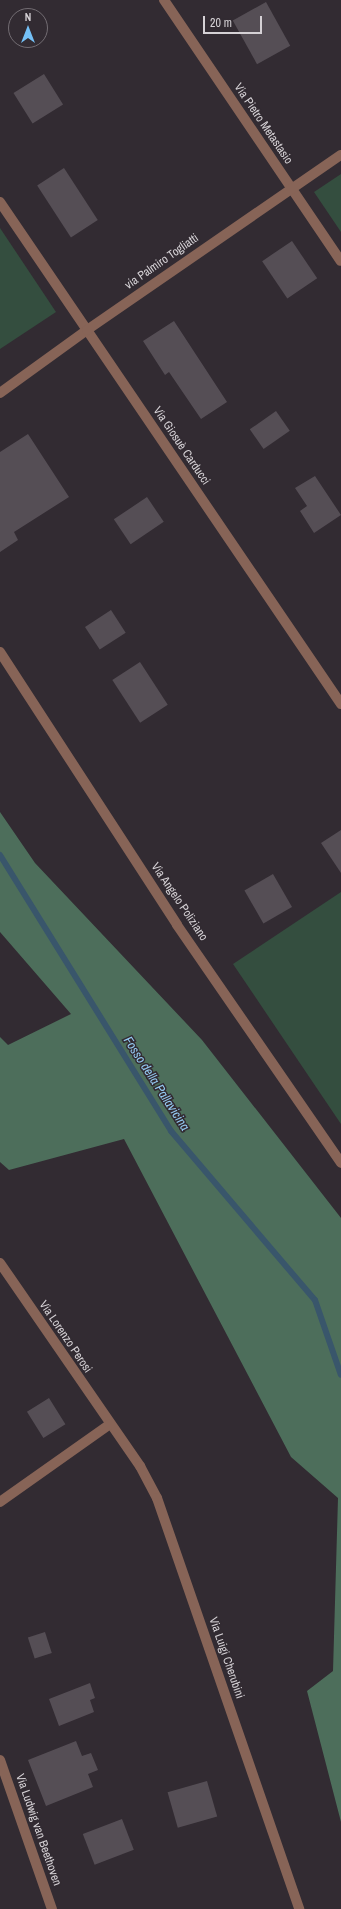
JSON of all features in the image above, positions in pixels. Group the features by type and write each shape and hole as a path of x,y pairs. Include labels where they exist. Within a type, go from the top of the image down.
{"street":[{"name":"Via Pietro Metastasio","path":"164,0 290,189 341,261"},
{"name":"via Palmiro Togliatti","path":"0,393 87,330 341,155"},
{"name":"Via Giosuè Carducci","path":"0,202 341,704"},
{"name":"Via Angelo Poliziano","path":"0,652 177,925 341,1163"},
{"name":"Via Lorenzo Perosi","path":"0,1263 110,1424"},
{"path":"0,1502 110,1424"},
{"name":"Via Luigi Cherubini","path":"110,1424 140,1466 157,1498 299,1909"},
{"name":"Via Ludwig van Beethoven","path":"0,1760 52,1909"}],"green space":[{"path":"341,174 341,232 314,192"},
{"path":"0,228 56,312 0,349"},
{"path":"0,812 35,863 202,1040 341,1218 341,1822 307,1691 333,1671 338,1498 291,1457 124,1139 9,1170 0,1162 0,1037 8,1045 71,1014 0,932"},
{"path":"341,892 341,1124 233,964"}],"building":[{"path":"266,2 290,46 257,64 233,20"},
{"path":"44,74 63,105 33,124 13,93"},
{"path":"64,168 98,220 71,237 37,185"},
{"path":"292,241 317,278 287,298 262,261"},
{"path":"174,321 227,402 201,419 169,372 165,375 143,341"},
{"path":"276,411 290,431 264,449 250,429"},
{"path":"28,434 69,497 14,532 18,540 0,552 0,452"},
{"path":"315,476 341,515 314,533 300,511 307,506 295,488"},
{"path":"147,497 164,522 131,544 114,519"},
{"path":"111,610 126,633 100,650 85,627"},
{"path":"140,662 168,705 140,723 112,680"},
{"path":"341,830 341,873 321,843"},
{"path":"273,874 292,907 263,923 244,890"},
{"path":"49,1398 65,1424 43,1438 27,1412"},
{"path":"45,1632 52,1653 35,1658 28,1638"},
{"path":"90,1683 95,1698 90,1700 94,1712 59,1726 49,1699"},
{"path":"76,1741 82,1756 91,1753 98,1770 88,1774 93,1787 46,1806 28,1760"},
{"path":"207,1781 217,1817 178,1828 168,1792"},
{"path":"122,1819 134,1850 95,1865 83,1834"}],"waterway":[{"name":"Fosso della Pallavicina","path":"0,855 171,1131 315,1300 341,1375"}]}
